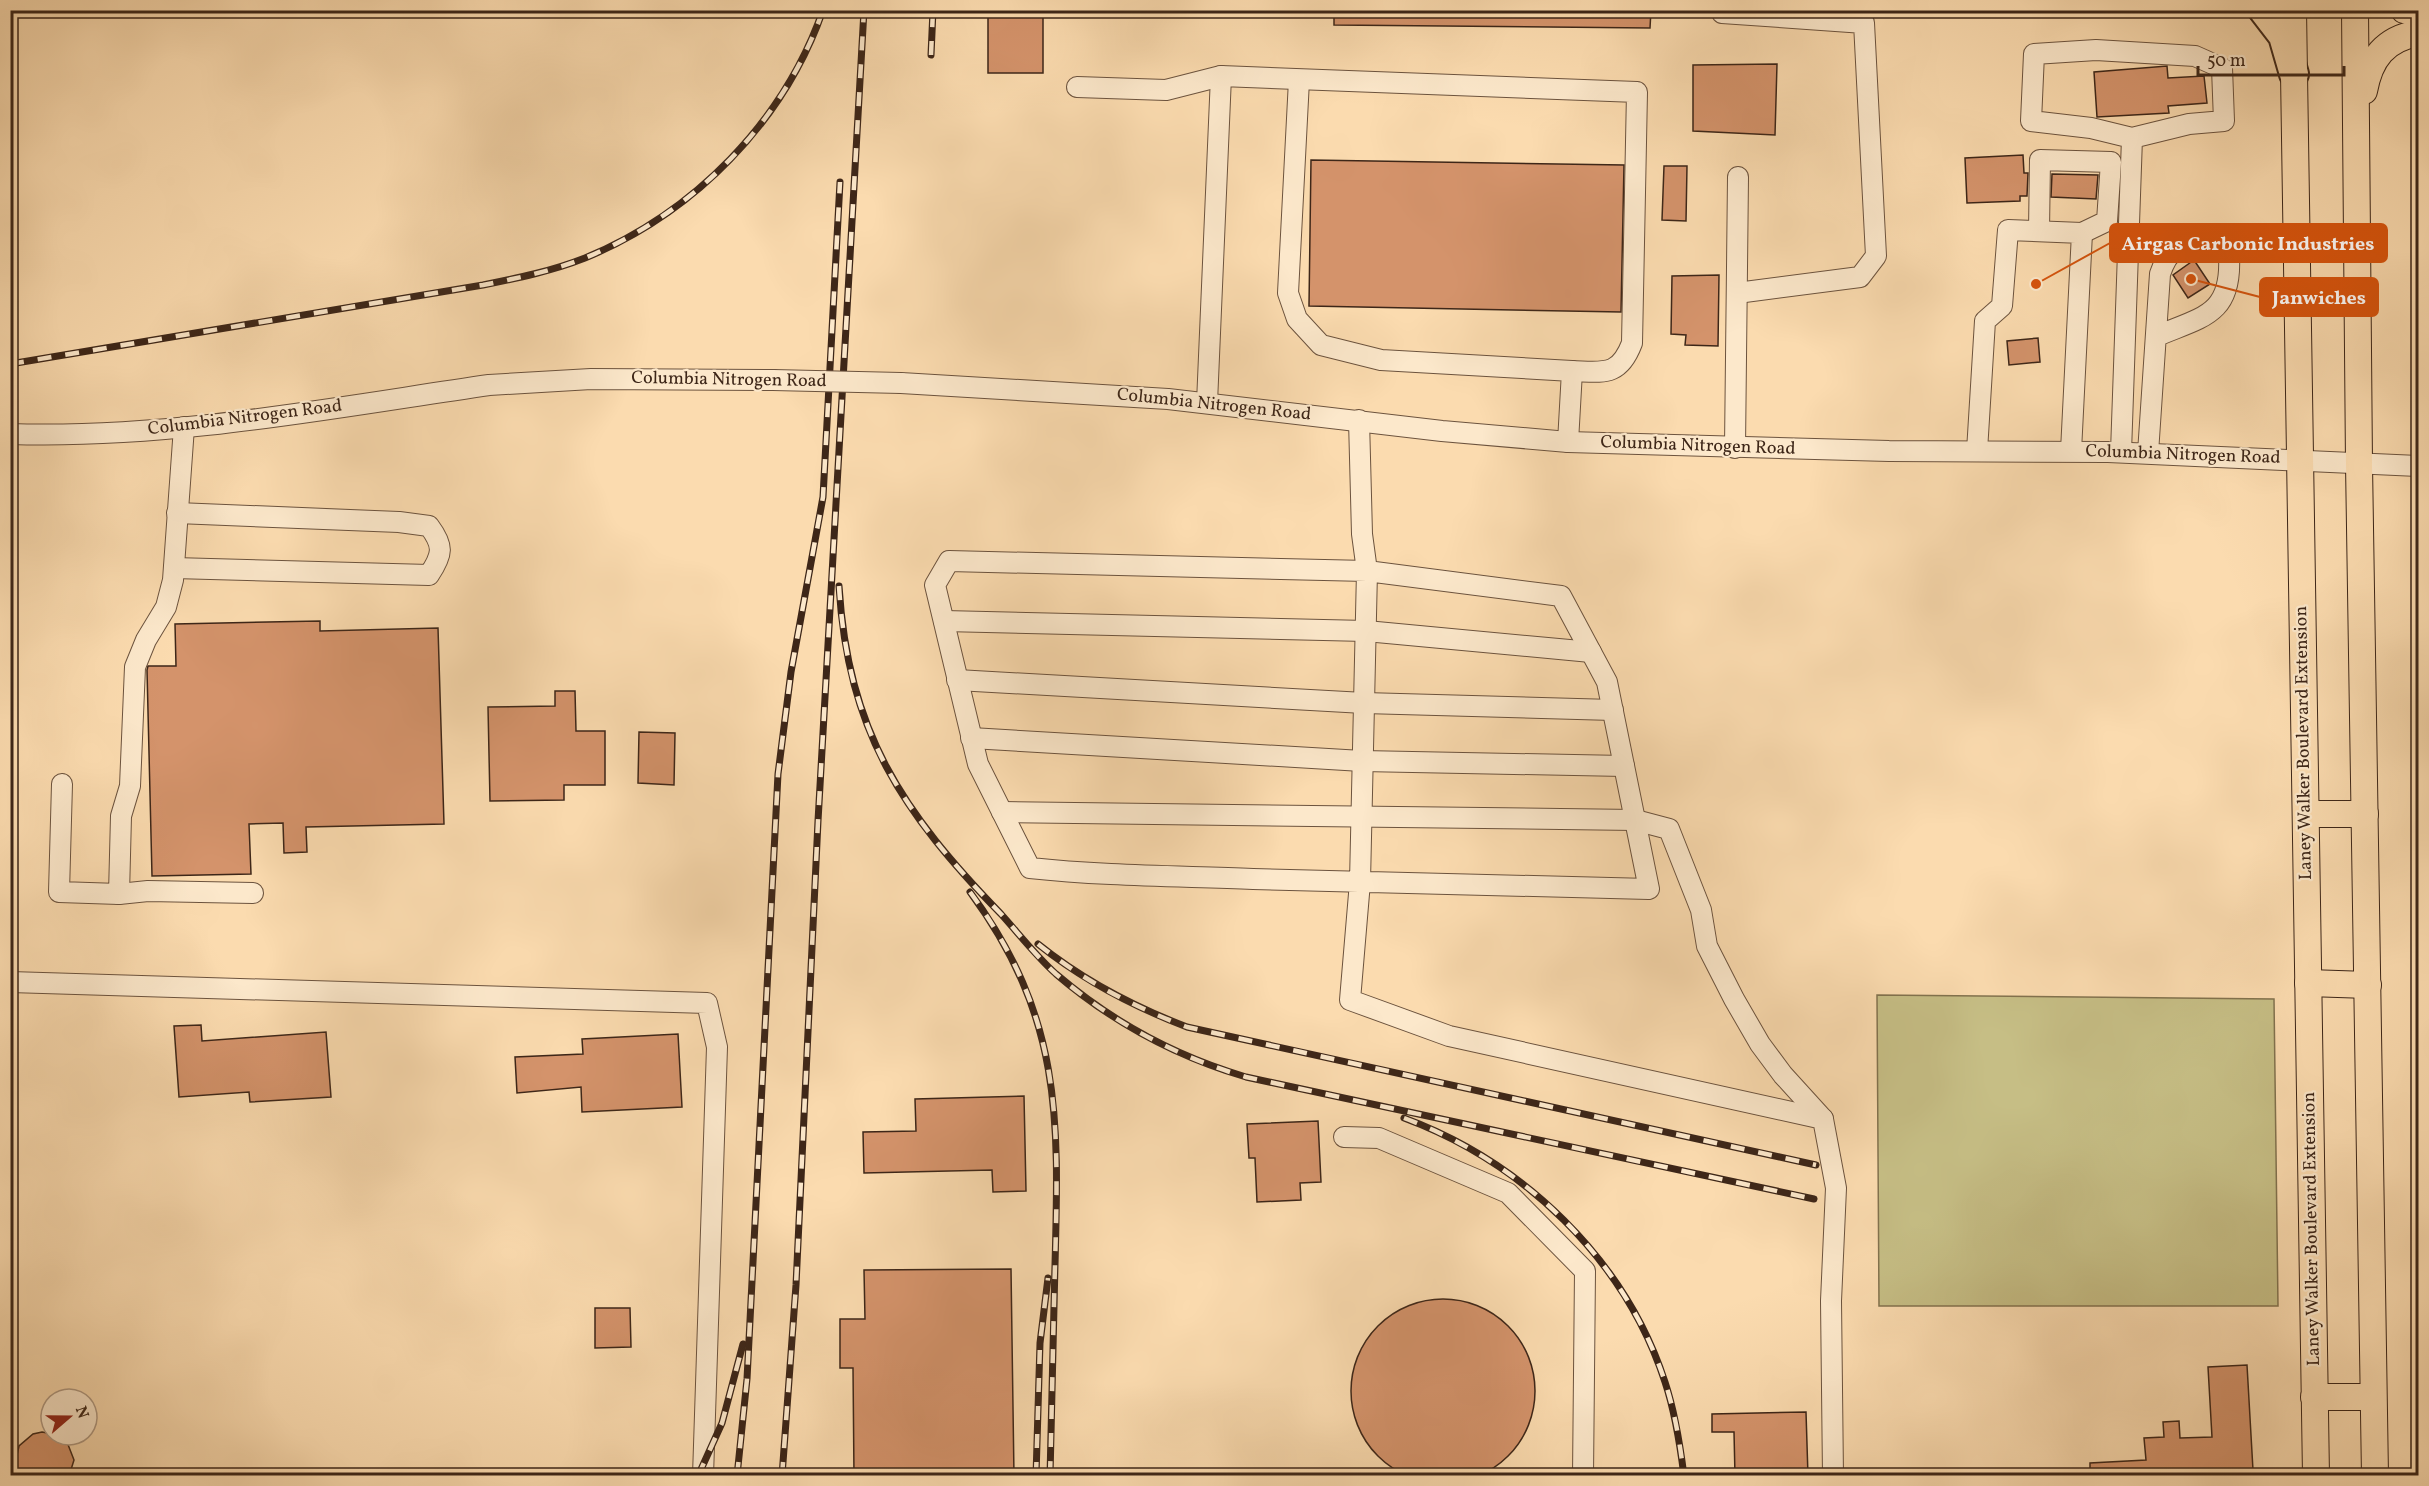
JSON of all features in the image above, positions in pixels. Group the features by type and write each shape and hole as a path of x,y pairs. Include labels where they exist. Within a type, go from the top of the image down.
{"highway":[{"path":"2263,10 2272,18 2283,36 2294,74"}],"main road":[{"name":"Laney Walker Boulevard Extension","path":"2293,10 2316,1476"},
{"path":"2355,10 2359,464 2375,1476"},
{"path":"2404,10 2418,13"},
{"path":"2355,132 2368,70 2373,59 2382,48 2393,41 2418,33"},
{"path":"2306,814 2365,814"},
{"path":"2308,983 2368,985"},
{"path":"2314,1397 2373,1397"}],"street":[{"path":"1722,13 1864,23 1876,256 1860,277 1737,293"},
{"path":"2096,50 2194,56 2222,68 2224,121 2181,125 2132,138 2091,128 2031,121 2034,54 2096,50"},
{"path":"1207,403 1221,76"},
{"path":"1077,87 1166,90 1221,76 1637,92 1632,344 1619,367 1609,372 1572,371 1381,360 1321,345 1297,319 1288,293 1299,80"},
{"path":"2121,452 2132,138"},
{"path":"1977,451 1985,321 2002,306 2008,230 2082,233 2107,221 2111,162 2040,160 2039,231"},
{"path":"1734,448 1738,177"},
{"path":"2071,452 2082,233"},
{"path":"2148,453 2160,274 2166,258 2180,245 2211,240 2229,257 2230,280 2223,300 2206,315 2157,336"},
{"path":"1568,442 1572,371"},
{"name":"Columbia Nitrogen Road","path":"10,434 96,433 184,427 489,384 591,379 773,380 901,383 1083,393 1207,403 1442,431 1568,442 1734,448 2121,452 2299,458 2359,464 2418,466"},
{"path":"1359,420 1362,534 1367,572 1360,882 1350,1000 1449,1036 1823,1119"},
{"path":"119,894 121,816 130,786 135,667 146,640 166,607 174,568 184,427"},
{"path":"174,568 429,575 440,558 439,540 429,526 399,522 177,513"},
{"path":"949,561 1367,572 1561,596 1607,682 1649,889 1072,873 1030,868 978,764 944,621 935,585 949,561"},
{"path":"944,621 1366,631 1591,652"},
{"path":"957,680 1364,703 1613,710"},
{"path":"971,738 1362,761 1624,766"},
{"path":"62,784 59,892 253,893"},
{"path":"1002,812 1635,820 1669,829 1701,910 1707,946 1734,999 1760,1044 1783,1075 1823,1119 1836,1188 1831,1301 1833,1476"},
{"path":"10,982 707,1003 717,1047 704,1476"},
{"path":"1344,1137 1379,1138 1508,1193 1585,1271 1583,1476"}],"shaded area":[{"path":"1877,995 2274,999 2278,1306 1879,1306"}],"building":[{"path":"1334,10 1651,10 1650,28 1334,25"},
{"path":"988,15 1043,15 1043,73 988,73"},
{"path":"1777,64 1775,135 1693,131 1693,65"},
{"path":"2167,66 2168,78 2204,76 2207,103 2168,106 2169,113 2097,117 2094,72"},
{"path":"2023,155 2024,173 2028,173 2027,196 2020,196 2020,201 1967,203 1965,158"},
{"path":"1311,160 1624,165 1621,312 1309,306"},
{"path":"1664,166 1687,166 1686,221 1662,220"},
{"path":"2052,174 2098,175 2096,199 2051,197"},
{"path":"2194,260 2210,284 2188,298 2173,275"},
{"path":"1719,275 1718,346 1685,345 1686,335 1671,334 1672,276"},
{"path":"2038,338 2040,362 2009,365 2007,341"},
{"path":"320,621 320,631 438,628 444,824 306,827 307,852 284,853 283,823 249,824 251,874 152,876 147,670 148,666 176,666 175,624"},
{"path":"555,691 575,691 576,731 605,731 605,785 564,785 564,800 490,801 488,707 555,706"},
{"path":"639,732 675,733 674,785 638,783"},
{"path":"201,1025 202,1041 326,1032 331,1097 250,1102 249,1092 179,1097 174,1026"},
{"path":"678,1034 682,1107 582,1112 581,1087 517,1093 515,1057 583,1054 582,1039"},
{"path":"1024,1096 1026,1191 993,1192 992,1170 864,1173 863,1132 916,1131 915,1099"},
{"path":"1318,1121 1321,1182 1300,1183 1301,1200 1257,1202 1255,1158 1249,1158 1247,1124"},
{"path":"1011,1269 1014,1476 854,1476 853,1368 840,1368 840,1319 865,1319 864,1270"},
{"path":"1443,1299 1478,1306 1508,1326 1528,1356 1535,1391 1528,1426 1508,1456 1478,1476 1443,1483 1408,1476 1378,1456 1358,1426 1351,1391 1358,1356 1378,1326 1408,1306"},
{"path":"595,1308 630,1308 631,1347 595,1348"},
{"path":"2247,1365 2253,1470 2150,1476 2090,1476 2090,1463 2146,1460 2144,1438 2164,1437 2163,1422 2179,1421 2180,1438 2212,1437 2208,1367"},
{"path":"1806,1412 1808,1476 1735,1476 1734,1432 1712,1432 1712,1414"},
{"path":"39,1433 39,1447 69,1447 74,1460 69,1476 18,1476 15,1464 19,1446 33,1434"}],"railway":[{"path":"10,364 483,285 522,277 585,258 625,239 663,216 698,189 730,159 759,126 785,90 806,51 823,10"},
{"path":"782,1476 796,1285 818,821 864,10"},
{"path":"931,55 933,10"},
{"path":"737,1476 747,1379 778,774 791,672 823,497 840,182"},
{"path":"839,586 844,638 854,684 868,727 886,767 909,804 966,877 1042,960 1077,991 1122,1022 1169,1048 1246,1077 1814,1199"},
{"path":"970,892 1000,938 1023,982 1038,1026 1048,1070 1054,1115 1056,1162 1050,1476"},
{"path":"1038,944 1073,970 1109,992 1187,1027 1816,1165"},
{"path":"1404,1118 1448,1137 1489,1161 1528,1188 1564,1220 1596,1256 1624,1295 1647,1337 1672,1405 1684,1476"},
{"path":"1036,1476 1040,1343 1048,1278"},
{"path":"698,1476 722,1423 743,1344"}],"place":[{"name":"Janwiches","path":"2191,279"},
{"name":"Airgas Carbonic Industries","path":"2036,284"}]}
